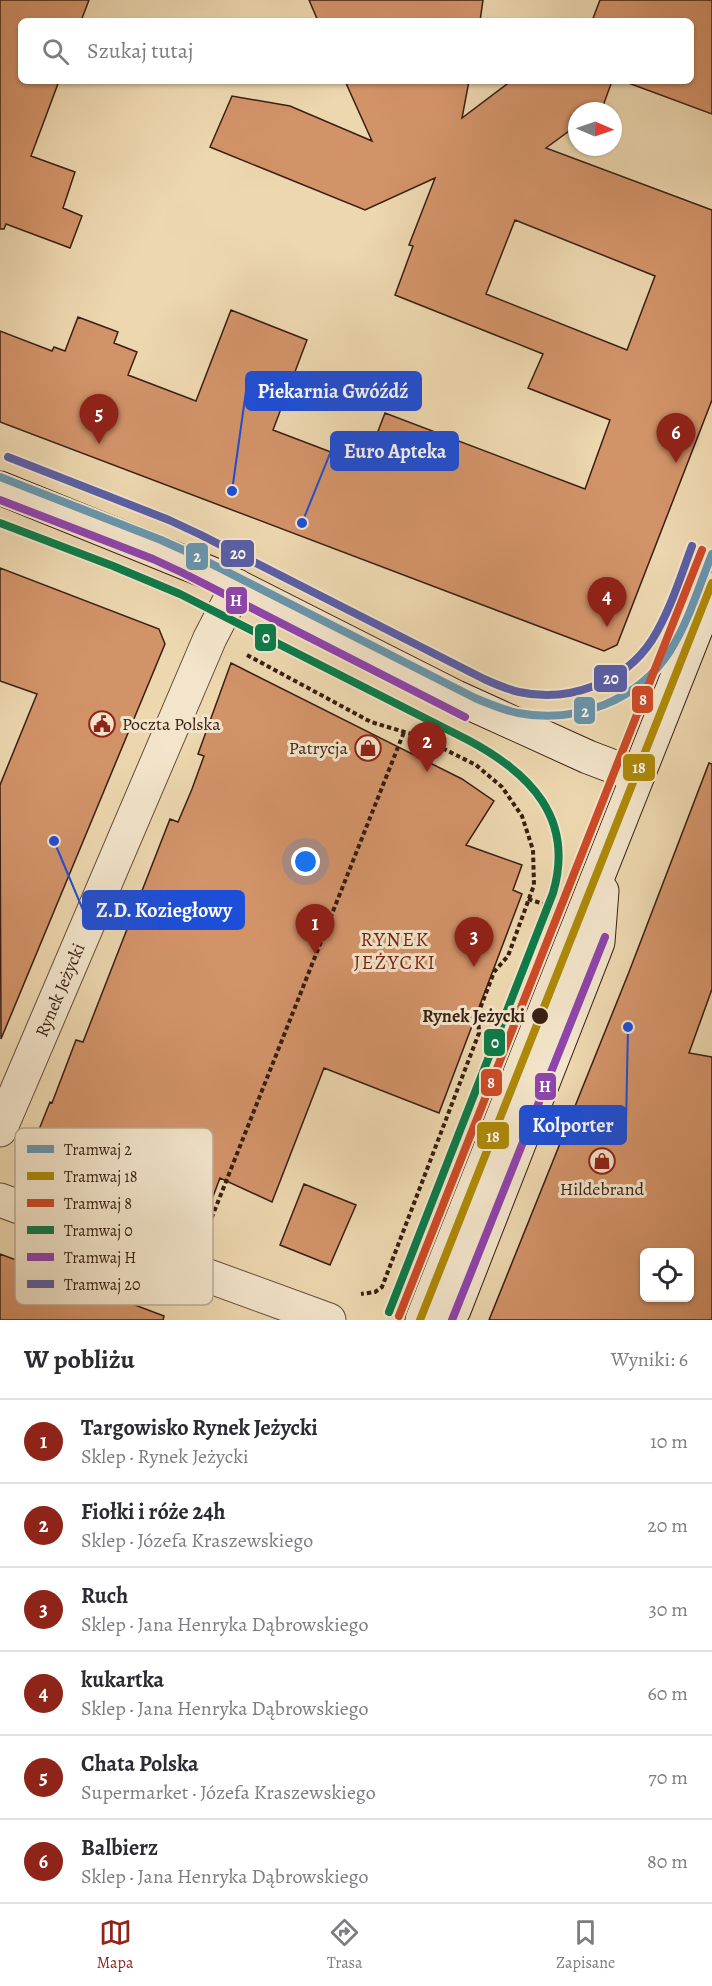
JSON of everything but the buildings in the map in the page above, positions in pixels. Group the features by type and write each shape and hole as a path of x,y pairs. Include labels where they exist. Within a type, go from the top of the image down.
{"street":[{"path":"0,488 176,558 237,586 456,697 588,757 638,776"},
{"name":"Rynek Jeżycki","path":"0,1130 207,644 237,586"},
{"path":"422,1320 712,589"},
{"path":"446,1320 454,1310 598,942 604,862"},
{"path":"0,1200 15,1205"},
{"path":"213,1278 329,1320"}],"path":[{"path":"243,652 371,722 433,743 476,765 502,788 522,816 533,850 534,885 508,956 494,972 490,982 478,1014 479,1033 382,1287 367,1294 357,1293"},
{"path":"213,1214 404,732"},
{"path":"433,743 436,737"},
{"path":"528,899 545,904"},
{"path":"213,1235 217,1237"}],"tram line":[{"name":"20","path":"8,457 169,520 484,679 515,691 538,695 557,695 593,686 611,678 640,655 652,640 664,618 692,546"},
{"name":"2","path":"0,477 192,554 475,698 512,712 540,716 562,715 604,705 641,683 657,668 677,640 712,554"},
{"name":"H","path":"0,500 153,559 465,717"},
{"name":"0","path":"0,523 180,594 468,740 511,767 528,783 542,801 552,820 558,842 558,866 553,893 389,1312"},
{"name":"8","path":"399,1316 702,550"},
{"name":"18","path":"420,1320 712,583"},
{"name":"H","path":"452,1320 605,937"}],"place":[{"name":"Chata Polska","path":"99,444"},
{"name":"Balbierz","path":"676,463"},
{"name":"Piekarnia Gwóźdź","path":"232,491"},
{"name":"Euro Apteka","path":"302,523"},
{"name":"kukartka","path":"607,627"},
{"name":"Poczta Polska","path":"102,724"},
{"name":"Patrycja","path":"368,748"},
{"name":"Fiołki i róże 24h","path":"427,772"},
{"name":"Z.D. Koziegłowy","path":"54,841"},
{"name":"Targowisko Rynek Jeżycki","path":"315,954"},
{"name":"Ruch","path":"474,967"},
{"name":"Rynek Jeżycki","path":"540,1016"},
{"name":"Kolporter","path":"628,1027"},
{"name":"Hildebrand","path":"602,1161"}],"district":[{"name":"RYNEK JEŻYCKI","path":"395,950"}]}
